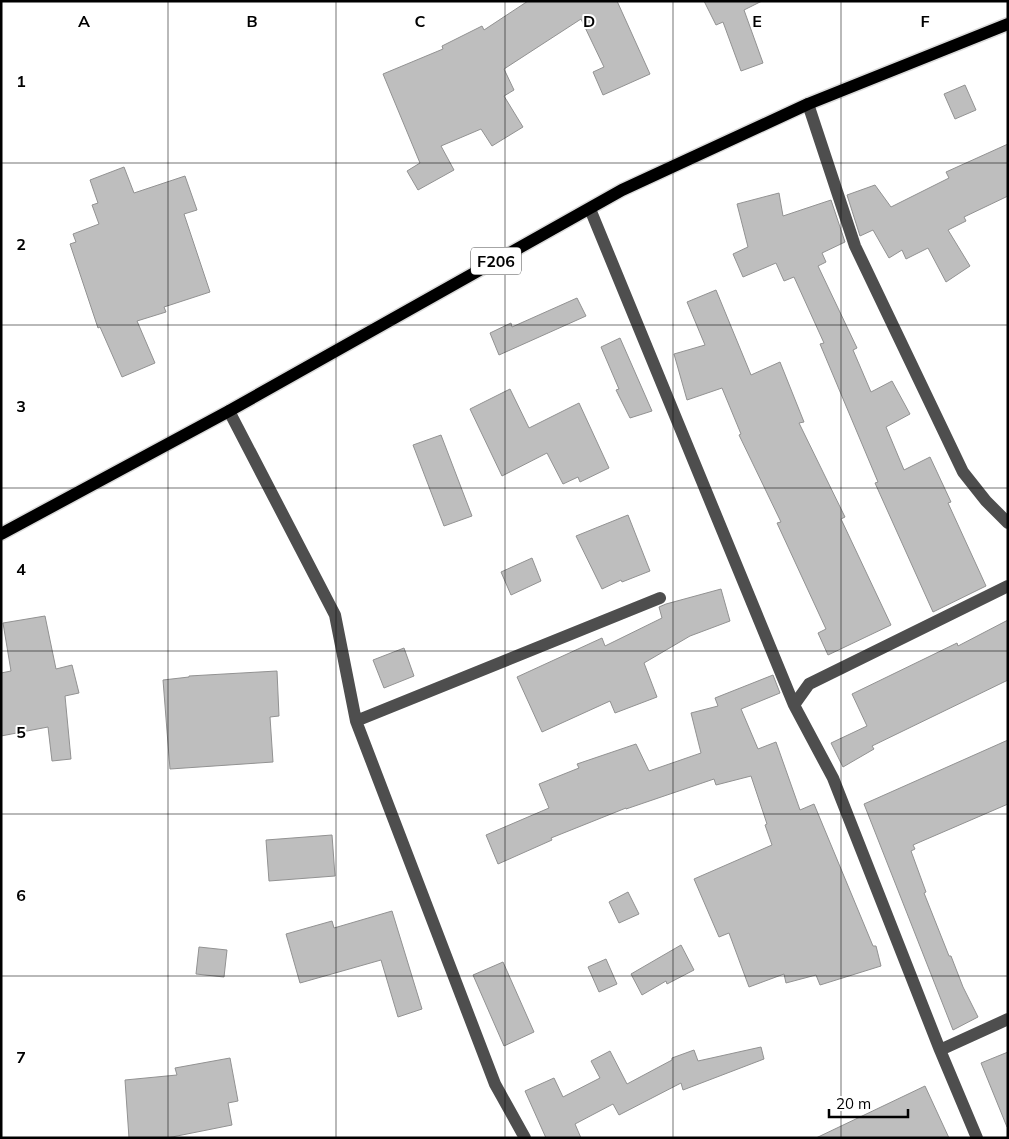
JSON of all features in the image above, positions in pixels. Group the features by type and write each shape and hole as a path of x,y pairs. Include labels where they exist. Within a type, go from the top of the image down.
{"main road":[{"name":"F206","path":"1,534 229,411 622,190 808,104 1008,24"}],"street":[{"path":"808,104 855,246 963,472 986,501 1008,523"},
{"path":"590,209 794,705 833,778 940,1050 977,1138"},
{"path":"229,411 334,615 356,721 495,1084 525,1138"},
{"path":"794,705 809,684 1008,586"},
{"path":"356,721 660,598"},
{"path":"940,1050 1008,1019"}],"building":[{"path":"528,1 617,1 650,74 603,95 593,72 604,67 581,19 504,69 514,90 504,96 523,127 492,146 481,129 441,146 454,170 418,190 407,171 420,163 383,74 443,49 442,46 482,26 484,30"},
{"path":"704,1 762,1 744,10 763,63 741,71 723,22 716,25"},
{"path":"965,85 976,110 955,119 944,94"},
{"path":"1008,144 1008,196 964,217 966,221 948,230 970,266 946,282 928,248 906,259 902,250 889,258 873,230 860,236 847,195 875,185 891,207 949,178 946,172"},
{"path":"124,167 134,193 185,176 197,210 184,214 210,292 164,307 166,312 137,321 155,363 122,377 100,327 98,328 70,244 76,242 73,234 99,224 92,205 98,203 90,180"},
{"path":"779,193 783,216 831,200 845,242 822,253 826,262 818,266 857,348 853,350 871,392 892,381 910,414 886,427 904,470 930,457 951,502 948,503 986,586 933,612 875,483 878,482 820,344 824,343 794,277 784,281 776,263 743,277 733,254 748,247 737,204"},
{"path":"716,290 751,375 780,362 804,422 799,423 845,517 841,519 891,625 828,655 818,633 826,629 777,523 781,522 739,435 741,434 722,388 687,400 674,354 705,345 687,302"},
{"path":"577,298 586,316 499,355 490,333 511,323 512,327"},
{"path":"620,338 652,411 630,418 616,390 619,389 601,347"},
{"path":"510,389 529,428 579,403 609,468 580,482 578,477 563,484 547,453 502,476 470,409"},
{"path":"441,435 472,516 444,526 413,445"},
{"path":"628,515 650,571 622,582 621,580 602,589 576,536"},
{"path":"532,558 541,581 511,595 501,572"},
{"path":"721,589 730,621 690,636 644,663 657,697 615,713 610,701 542,732 517,677 602,638 605,646 662,618 659,607"},
{"path":"45,616 56,669 72,665 79,693 65,696 71,759 52,761 48,727 1,736 1,673 11,671 3,623"},
{"path":"1008,620 1008,680 872,746 874,749 843,767 831,743 867,726 852,694 957,643 958,646"},
{"path":"404,648 414,676 384,688 373,660"},
{"path":"277,671 279,716 270,717 273,762 170,769 163,680 189,676"},
{"path":"773,675 780,693 741,709 758,749 776,742 800,810 814,804 873,946 876,946 881,966 820,985 816,975 786,983 784,974 749,987 729,933 719,937 694,879 772,845 751,776 716,785 714,779 626,808 551,838 552,840 498,864 486,835 549,808 539,784 579,768 577,764 636,744 649,771 701,753 691,713 718,706 715,698"},
{"path":"1008,740 1008,804 913,845 915,849 911,851 926,892 924,893 949,956 951,956 963,987 978,1017 953,1030 864,804"},
{"path":"332,835 335,876 269,881 266,840"},
{"path":"628,892 639,914 619,923 609,902"},
{"path":"392,911 422,1009 398,1017 381,960 300,983 286,934 332,921 334,928"},
{"path":"681,945 694,970 667,984 666,981 642,995 631,974"},
{"path":"199,947 227,950 224,977 196,974"},
{"path":"606,959 617,984 599,992 588,967"},
{"path":"503,962 534,1032 504,1046 473,975"},
{"path":"761,1047 764,1059 683,1090 681,1083 619,1115 613,1104 575,1124 581,1138 546,1138 525,1091 554,1078 563,1097 600,1078 591,1061 610,1051 627,1084 672,1060 672,1058 694,1050 698,1061"},
{"path":"1008,1052 1008,1127 1007,1127 981,1063"},
{"path":"230,1058 238,1101 228,1103 232,1125 167,1138 129,1138 125,1080 177,1075 175,1068"},
{"path":"925,1086 949,1138 816,1138"}]}
